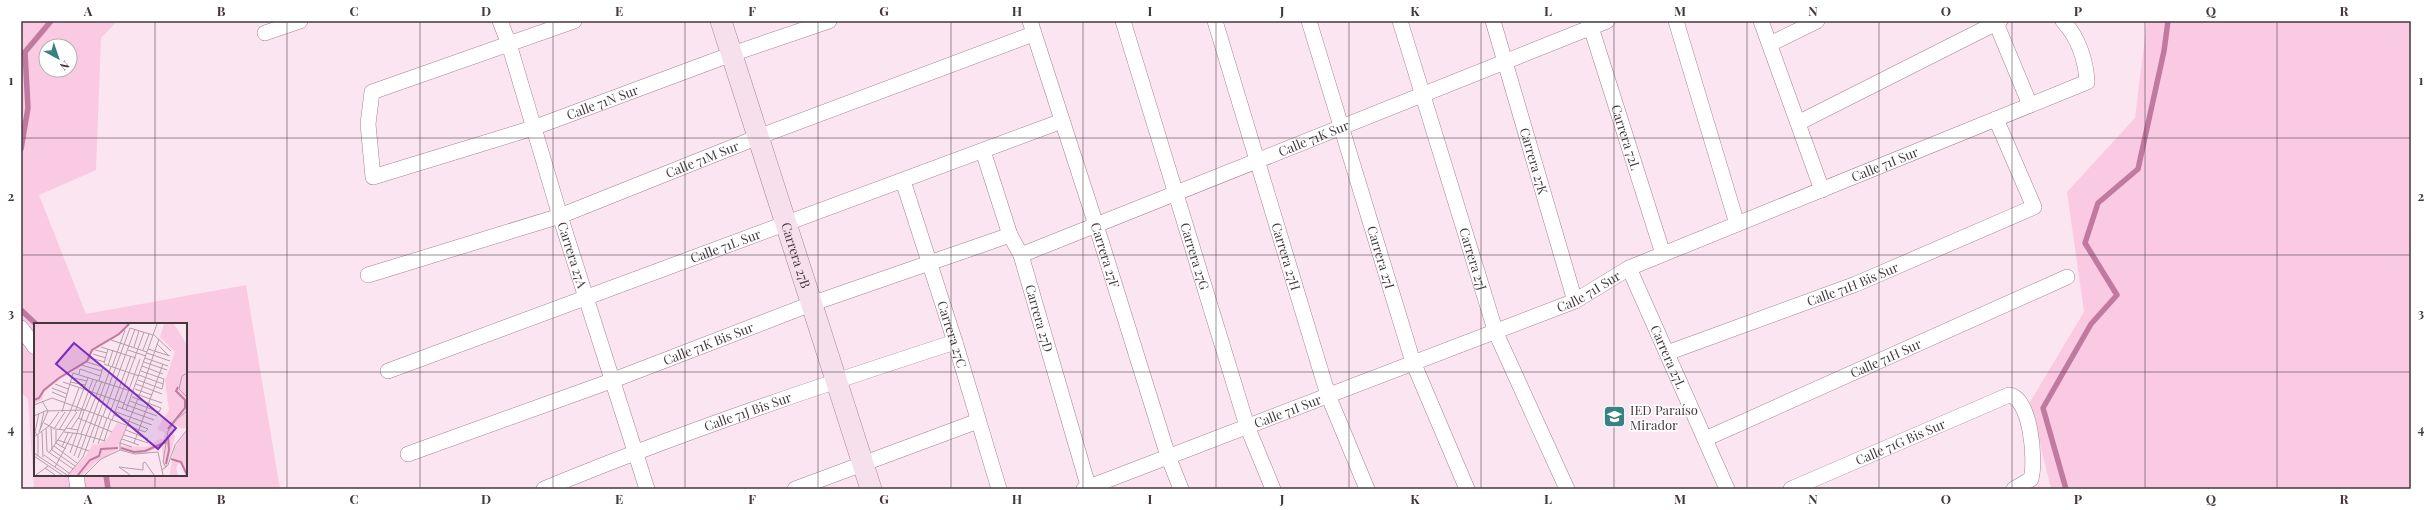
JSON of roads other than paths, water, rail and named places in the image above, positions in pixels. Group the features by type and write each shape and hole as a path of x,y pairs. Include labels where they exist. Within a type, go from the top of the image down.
{"street":[{"path":"265,33 300,21"},
{"name":"Carrera 27A","path":"500,21 509,44 533,128 587,298 611,381 647,489"},
{"path":"509,44 574,21"},
{"name":"Carrera 27B","path":"721,21 871,489"},
{"name":"Calle 71N Sur","path":"509,44 372,92 368,124 373,178 533,128 732,54 829,21"},
{"name":"Carrera 27G","path":"1124,21 1247,426 1273,489"},
{"name":"Carrera 27H","path":"1215,21 1328,395 1367,489"},
{"name":"Carrera 27I","path":"1309,21 1340,128 1413,362 1467,489"},
{"name":"Carrera 27J","path":"1400,21 1496,333 1567,489"},
{"name":"Carrera 27K","path":"1493,21 1575,302"},
{"name":"Calle 71K Sur","path":"1021,255 1505,62 1590,24 1607,21"},
{"path":"1676,21 1738,224"},
{"path":"1761,21 1822,190"},
{"path":"1770,44 1817,21"},
{"name":"Calle 71I Sur","path":"1087,488 1413,362 1496,333 1575,302 1629,268 2087,82 2086,63 2071,30 2063,21"},
{"path":"1798,123 1998,22 2030,105"},
{"name":"Carrera 72L","path":"1590,24 1664,254"},
{"name":"Carrera 27F","path":"1031,27 1096,225 1168,456 1181,489"},
{"name":"Calle 71M Sur","path":"368,275 560,216 1031,27"},
{"name":"Calle 71H Bis Sur","path":"1667,354 1856,284 2034,207 1996,119"},
{"name":"Calle 71L Sur","path":"388,371 1062,121"},
{"name":"Carrera 27D","path":"983,151 1010,235 1021,255 1087,488"},
{"name":"Carrera 27C","path":"903,180 955,342 999,489"},
{"name":"Calle 71K Bis Sur","path":"408,454 611,381 812,304 1010,235"},
{"name":"Carrera 27L","path":"1629,268 1726,489"},
{"name":"Calle 71H Sur","path":"1705,439 2067,277"},
{"path":"21,328 34,346"},
{"name":"Calle 71J Bis Sur","path":"544,489 635,451 836,380 955,342"},
{"name":"Calle 71G Bis Sur","path":"1791,489 2009,395 2016,396 2021,401 2029,430 2033,472 2028,482 2014,489"},
{"path":"795,489 978,421"},
{"path":"76,476 78,489"}],"waterway":[{"path":"21,149 28,108 25,52 51,21"},
{"path":"2066,489 2043,408 2091,324 2117,295 2085,243 2098,203 2138,169 2164,51 2168,21"},
{"path":"21,310 35,323"},
{"path":"106,476 108,489"}],"place":[{"name":"IED Paraíso Mirador","path":"1615,417"}]}
